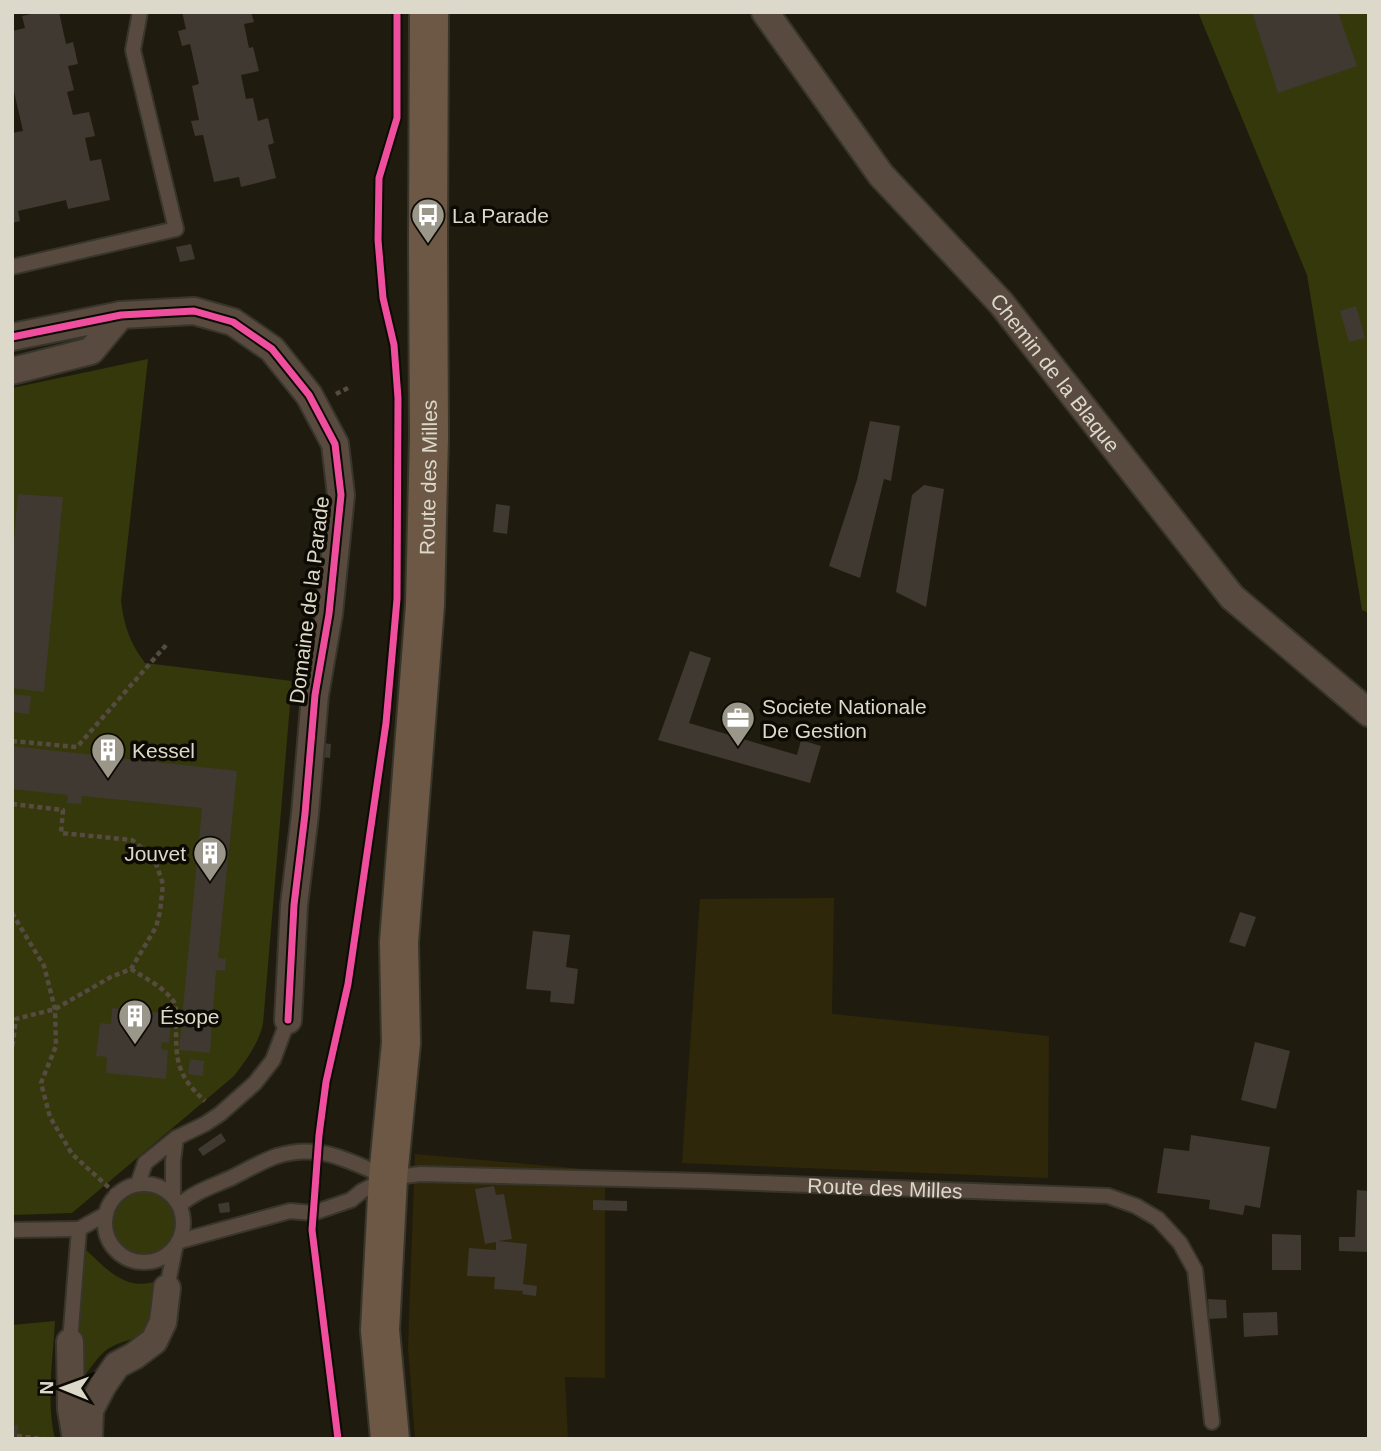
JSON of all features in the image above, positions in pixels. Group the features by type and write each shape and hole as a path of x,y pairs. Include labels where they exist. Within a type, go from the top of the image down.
{"main road":[{"name":"Route des Milles","path":"363,1439 357,1358 358,1251 401,1043 399,942 425,605 429,436 429,12"},
{"name":"Route des Milles","path":"371,1179 390,1439"}],"street":[{"name":"Chemin de la Blaque","path":"765,12 881,175 1001,303 1232,597 1369,713"},
{"name":"Domaine de la Parade","path":"12,337 121,315 194,311 233,322 272,349 309,395 335,444 341,495 330,614 315,695 294,905 288,1020"},
{"path":"12,371 91,351 121,315"},
{"path":"89,1439 90,1410 103,1385 117,1365 154,1341 163,1322 167,1288"},
{"path":"70,1342 71,1409 76,1439"}],"lane":[{"path":"12,267 176,229 133,50 140,12"},
{"name":"Domaine de la Parade","path":"138,1184 145,1163 176,1138 220,1114 254,1083 273,1060 288,1020"},
{"path":"167,1288 184,1217 176,1200 173,1161 176,1138"},
{"path":"318,1151 340,1156 371,1179 351,1200 313,1213 290,1211 177,1245 165,1257 153,1262 140,1262 116,1251 105,1227 106,1214 116,1195 138,1184 151,1184 163,1188 176,1200 276,1157 299,1152 318,1151"},
{"name":"Route des Milles","path":"371,1179 421,1174 1108,1196 1136,1206 1158,1219 1180,1243 1195,1270 1212,1422"},
{"path":"12,1230 79,1229 106,1214"},
{"path":"70,1342 79,1229"}],"path":[{"path":"12,741 77,747 167,644"},
{"path":"12,804 63,810 61,833 132,840 156,864 163,884 156,927 131,969 111,977 55,1009 16,1019 12,1050"},
{"path":"12,913 44,966 55,1009 56,1046 41,1083 50,1117 72,1154 116,1195"},
{"path":"131,969 165,991 176,1005 176,1050 180,1070 188,1084 220,1114"},
{"path":"17,1436 44,1439"}],"shaded area":[{"path":"834,898 832,1014 1049,1036 1048,1178 682,1163 700,899"},
{"path":"415,1154 605,1171 605,1378 565,1377 568,1439 415,1439 408,1348"}],"green space":[{"path":"1198,12 1369,12 1369,613 1362,610 1307,275"},
{"path":"148,359 121,601 126,626 135,648 145,663 292,681 263,1024 255,1045 234,1076 72,1213 12,1215 12,388"},
{"path":"143,1190 155,1192 166,1199 173,1210 173,1234 166,1245 155,1252 143,1254 131,1252 120,1245 113,1234 111,1222 113,1210 120,1199 131,1192"},
{"path":"86,1250 119,1278 138,1284 156,1282 148,1328 136,1337 109,1348 82,1376 74,1370"},
{"path":"55,1321 51,1395 55,1439 12,1439 12,1325"}],"building":[{"path":"59,12 66,44 73,42 78,64 68,66 74,90 67,92 73,115 89,112 95,136 85,138 90,161 101,159 110,200 68,209 66,200 18,211 20,221 12,223 12,133 23,131 12,83 12,31 25,28 22,16"},
{"path":"182,12 251,12 254,22 244,24 249,48 253,47 259,71 241,75 246,99 253,98 258,121 268,118 274,143 268,145 276,178 241,187 239,177 214,182 203,135 195,136 191,121 199,120 192,86 199,84 190,44 182,46 178,31 186,29"},
{"path":"1252,12 1338,12 1357,66 1278,93"},
{"path":"191,244 195,259 180,262 176,247"},
{"path":"1356,306 1365,338 1349,342 1340,311"},
{"path":"870,421 900,426 891,481 884,479 860,578 829,566 857,480"},
{"path":"924,485 944,489 926,607 896,592 912,495"},
{"path":"18,494 63,497 44,692 12,688 12,561"},
{"path":"496,504 510,506 507,534 493,532"},
{"path":"690,651 711,658 689,723 797,755 801,740 821,746 810,783 658,740"},
{"path":"12,694 31,696 29,714 12,712"},
{"path":"322,743 331,744 330,758 321,757"},
{"path":"12,746 237,771 218,958 226,959 225,971 216,970 210,1053 179,1050 202,808 82,796 81,804 67,803 68,795 12,789"},
{"path":"1240,912 1256,917 1245,947 1229,942"},
{"path":"533,931 570,935 566,967 578,969 574,1004 550,1002 551,991 526,989"},
{"name":"Ésope","path":"112,1008 172,1014 169,1043 162,1042 161,1049 168,1050 166,1079 106,1073 107,1057 96,1056 100,1023 111,1024"},
{"path":"1255,1042 1290,1051 1276,1109 1241,1100"},
{"path":"190,1059 204,1061 203,1076 188,1074"},
{"path":"221,1133 226,1141 203,1156 198,1149"},
{"path":"1191,1135 1270,1147 1260,1208 1245,1205 1243,1215 1209,1209 1210,1200 1157,1193 1164,1148 1189,1151"},
{"path":"494,1186 496,1195 504,1194 512,1239 498,1241 527,1244 523,1284 537,1286 536,1296 522,1294 523,1291 494,1289 495,1277 467,1276 469,1248 496,1250 496,1242 485,1244 475,1189"},
{"path":"1357,1190 1369,1191 1369,1252 1339,1251 1339,1237 1355,1237"},
{"path":"593,1200 627,1201 627,1211 593,1210"},
{"path":"229,1202 230,1212 220,1213 218,1204"},
{"path":"1272,1234 1301,1235 1301,1270 1272,1270"},
{"path":"1208,1299 1226,1300 1227,1318 1209,1319"},
{"path":"1277,1312 1278,1335 1244,1337 1243,1313"},
{"path":"12,1425 18,1425 17,1439 12,1439"}],"cycle path":[{"path":"338,1439 312,1230 326,1082 348,984 386,723 397,599 398,398 394,345 383,298 378,240 379,178 397,118 397,12"},
{"path":"12,337 121,315 194,311 233,322 272,349 309,395 335,444 341,495 329,614 315,695 294,905 288,1020"}],"place":[{"name":"La Parade","path":"428,245"},
{"name":"Societe Nationale De Gestion","path":"738,748"},
{"name":"Kessel","path":"108,780"},
{"name":"Jouvet","path":"210,883"},
{"name":"Ésope","path":"135,1046"}]}
